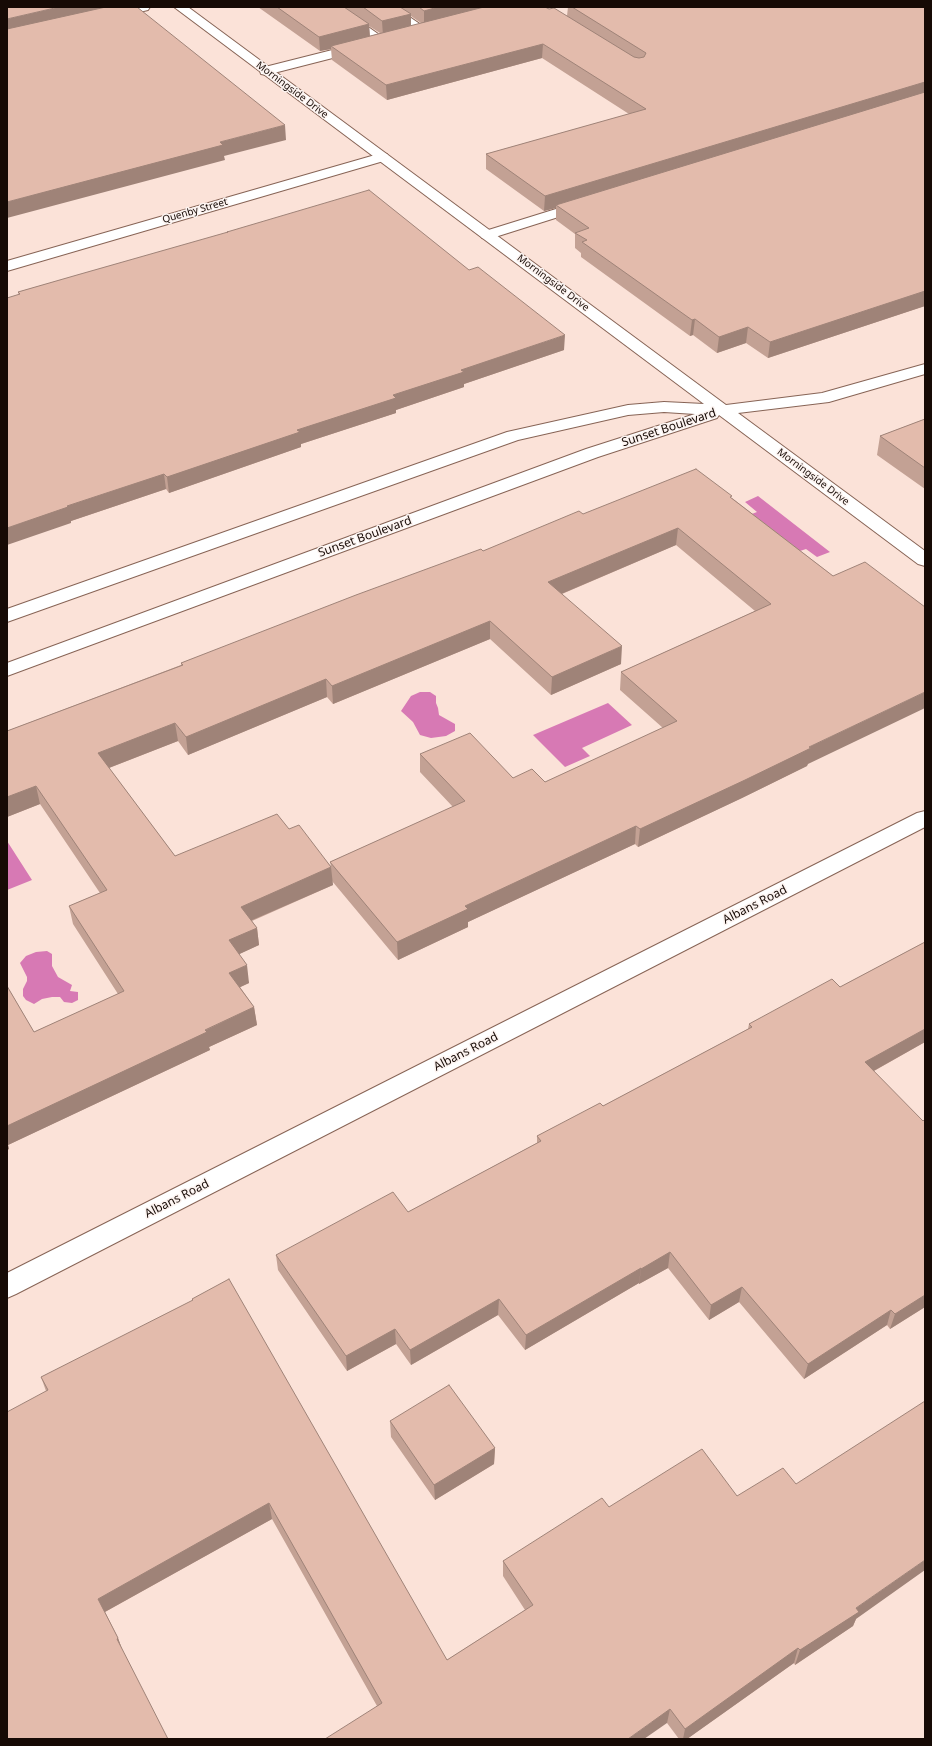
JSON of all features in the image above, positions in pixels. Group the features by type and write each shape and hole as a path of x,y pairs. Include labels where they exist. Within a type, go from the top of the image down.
{"street":[{"path":"98,18 144,7"},
{"name":"Morningside Drive","path":"180,7 925,560"},
{"path":"410,34 439,27"},
{"path":"266,71 396,38"},
{"name":"Quenby Street","path":"7,266 382,157"},
{"path":"487,235 600,200"},
{"name":"Sunset Boulevard","path":"7,616 513,436 628,410 664,407 724,410 823,398 925,369"},
{"name":"Sunset Boulevard","path":"7,670 592,453 724,410"},
{"name":"Albans Road","path":"7,1286 925,818"}],"lane":[{"path":"333,7 382,41"},
{"path":"388,7 424,30"}],"shaded area":[{"path":"758,496 830,552 817,557 806,549 791,554 744,517 757,512 745,502"},
{"path":"420,692 430,692 436,696 439,715 455,724 455,731 446,736 431,738 420,735 413,722 401,711 411,696"},
{"path":"608,703 632,725 582,748 590,756 565,767 533,735"},
{"path":"7,841 32,880 7,890"},
{"path":"47,951 52,954 52,966 58,977 72,985 70,991 78,992 78,1000 72,1003 64,1002 60,997 52,997 42,999 34,1004 26,1000 23,996 23,989 27,981 27,977 20,963 26,956 36,952"}],"building":[{"path":"7,7 59,7 7,19"},
{"path":"106,7 137,7 285,125 220,142 223,145 7,202 7,29"},
{"path":"277,7 344,7 369,24 319,37"},
{"path":"363,7 400,7 411,14 382,21"},
{"path":"419,7 438,7 424,11"},
{"path":"484,7 554,8 634,57 639,58 644,57 646,53 572,7 925,7 925,82 545,196 486,154 646,109 543,44 386,85 331,46"},
{"path":"925,92 925,291 770,342 748,327 719,337 695,319 692,320 582,242 587,240 575,233 589,228 556,205"},
{"path":"369,190 469,270 478,267 565,335 461,370 464,372 393,395 396,398 297,430 300,432 167,477 164,474 67,506 68,507 7,528 7,298 20,294 18,292"},
{"path":"925,419 925,468 880,436"},
{"path":"696,469 833,576 865,562 925,607 925,692 809,747 811,748 745,780 640,829 636,826 465,906 468,909 397,942 330,862 465,801 420,754 470,733 513,778 532,769 545,782 677,721 621,672 771,604 678,528 548,582 622,646 552,677 490,621 332,686 326,679 186,737 175,723 98,753 175,856 277,814 289,829 299,825 331,867 241,907 257,928 229,940 247,965 229,973 254,1007 205,1030 207,1032 7,1126 7,986 34,1032 124,991 69,906 107,890 36,786 7,797 7,731 183,665 181,663 356,595 481,549 483,551 579,511 583,514"},
{"path":"925,942 925,1029 865,1062 923,1121 925,1119 925,1295 895,1314 891,1310 808,1364 742,1287 711,1305 670,1252 526,1335 499,1299 410,1350 395,1329 346,1356 276,1255 393,1192 408,1212 541,1141 537,1136 600,1103 603,1106 752,1027 749,1024 832,979 840,987"},
{"path":"229,1279 447,1660 533,1605 503,1561 602,1498 609,1507 702,1449 737,1496 783,1468 796,1484 925,1401 925,1560 856,1608 859,1612 800,1650 798,1648 685,1729 670,1709 628,1739 325,1739 382,1703 269,1503 98,1599 168,1739 7,1739 7,1412 48,1390 41,1377 193,1300 192,1299"},
{"path":"449,1385 495,1448 434,1485 390,1421"}]}
